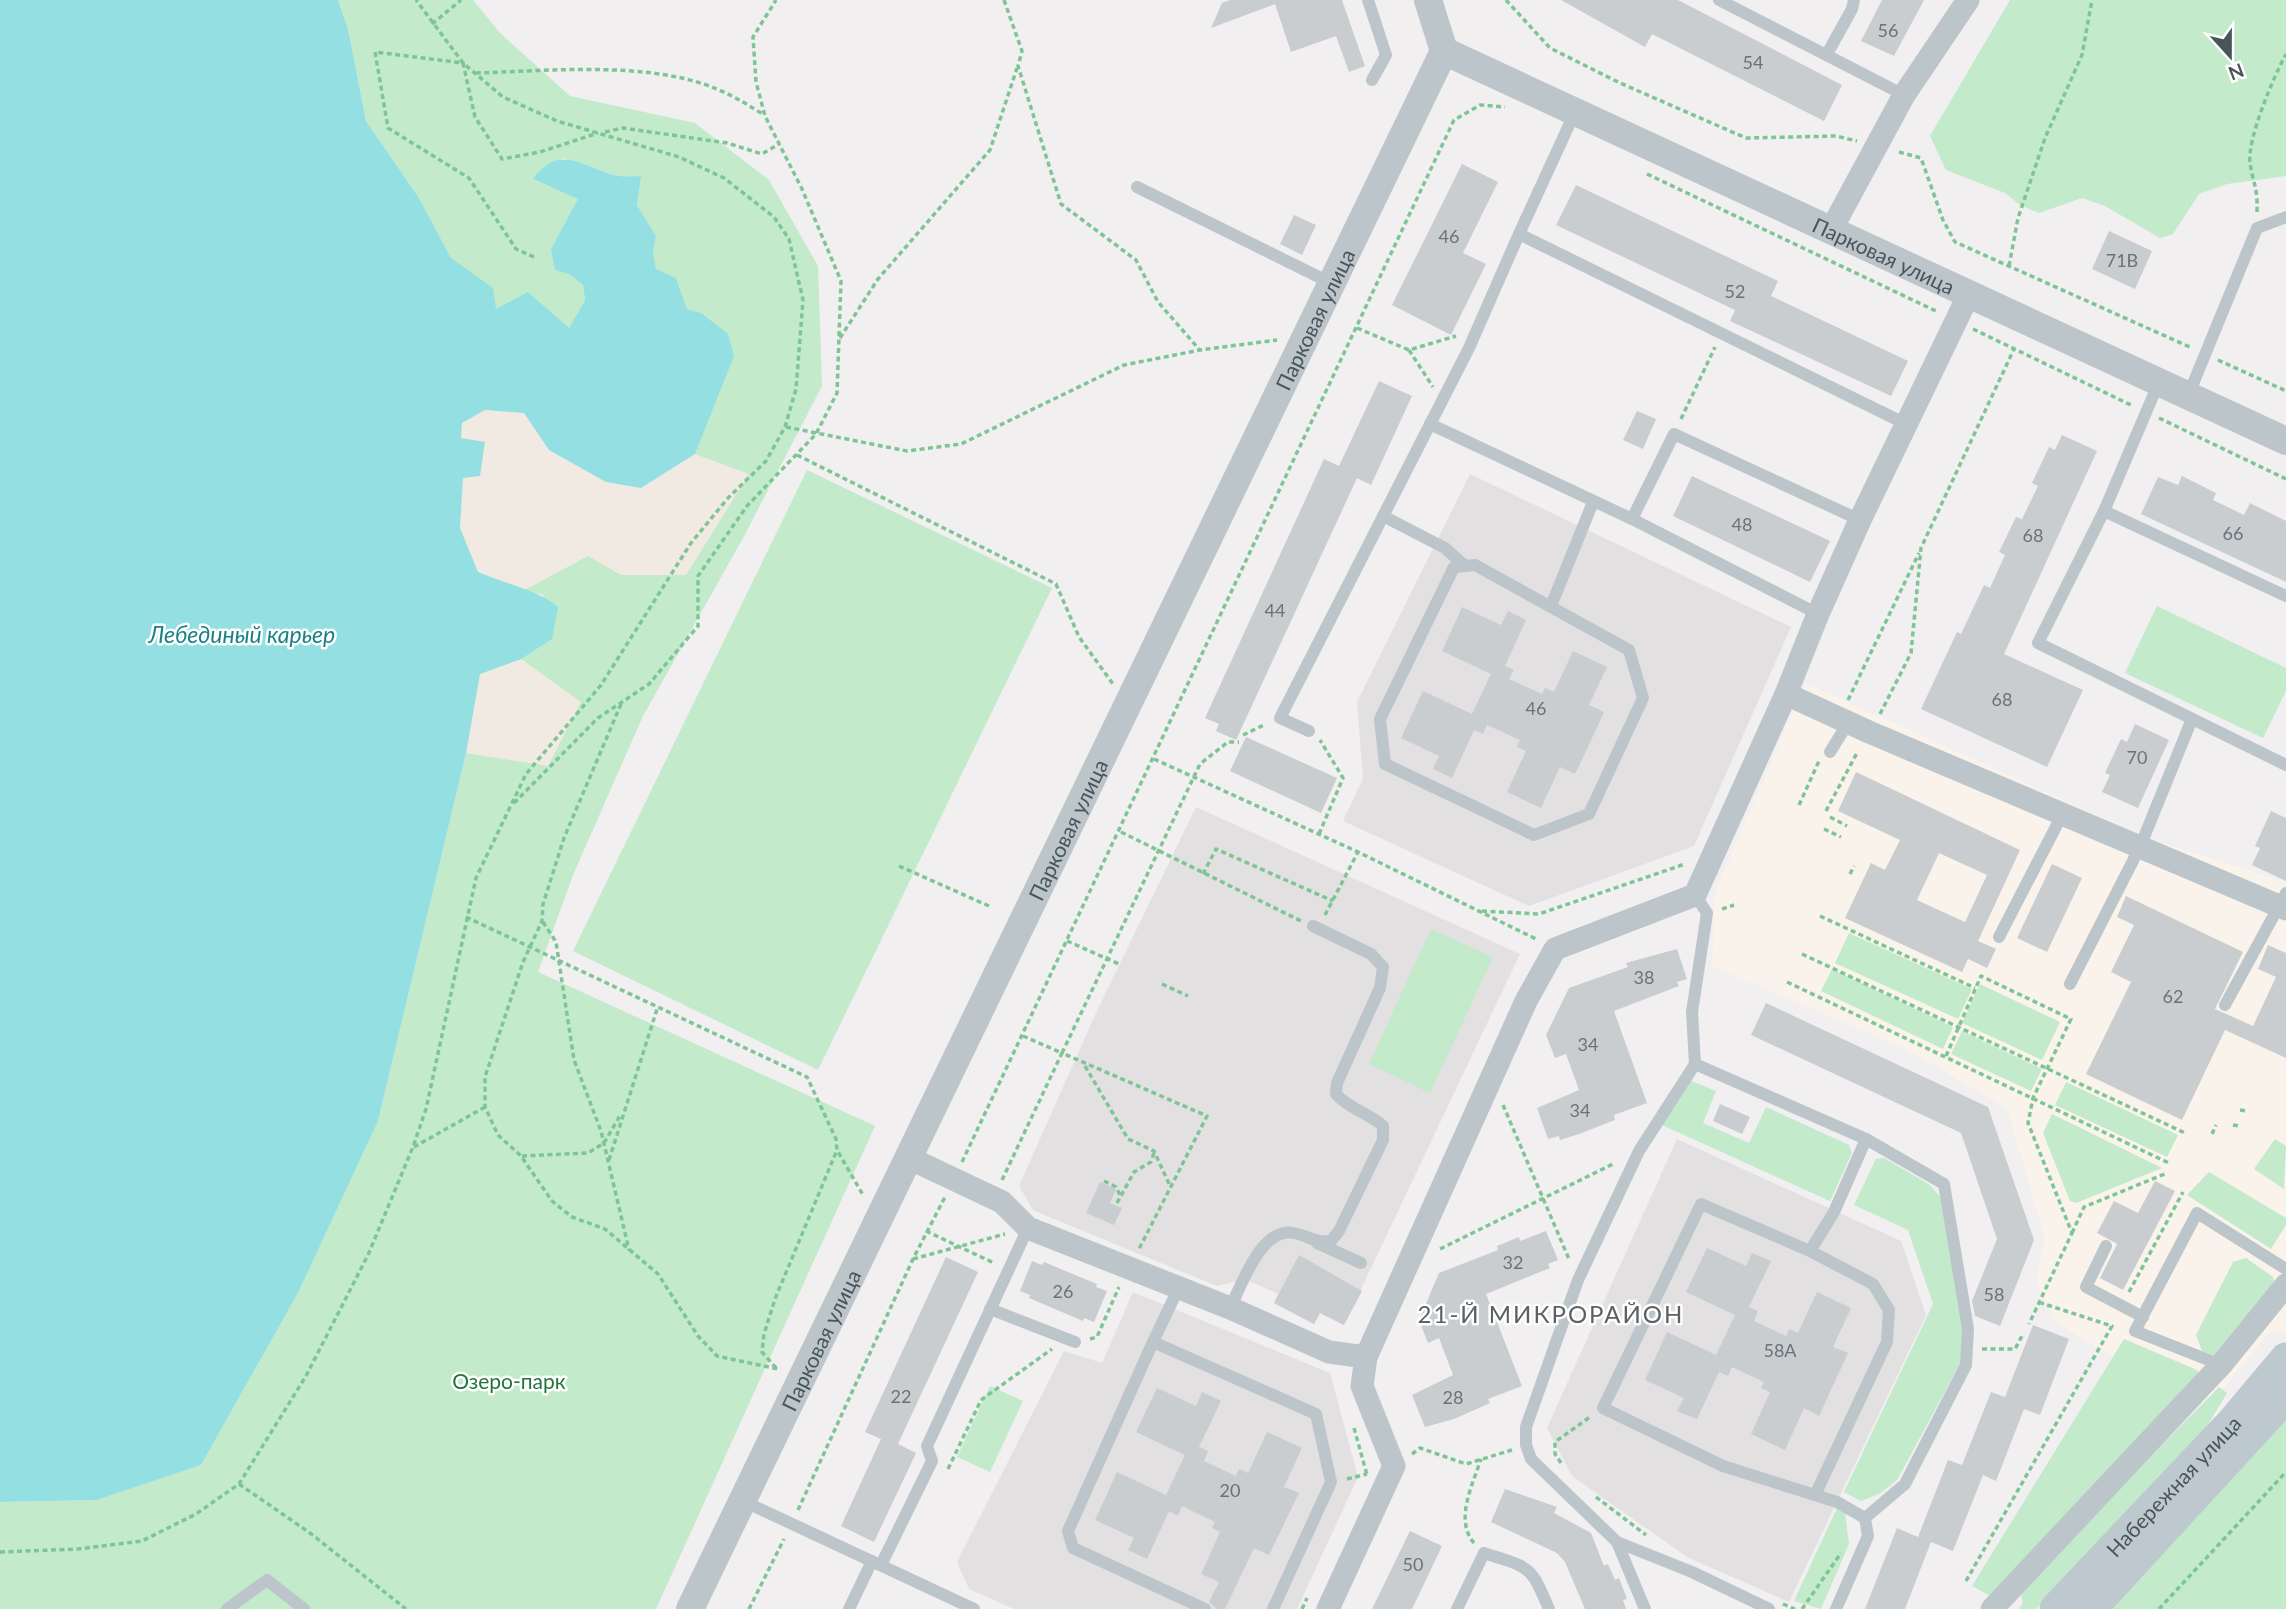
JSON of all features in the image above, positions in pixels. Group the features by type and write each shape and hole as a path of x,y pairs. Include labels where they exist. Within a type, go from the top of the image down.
{"main road":[{"name":"Набережная улица","path":"2090,1609 2105,1576 2286,1359"},
{"name":"Набережная улица","path":"2056,1609 2105,1576 2286,1396"}],"street":[{"path":"1428,0 1444,51"},
{"path":"1831,230 1904,95 1968,0"},
{"name":"Парковая улица","path":"690,1609 743,1501 791,1371 909,1158 1444,51 2286,441"},
{"path":"1328,1609 1394,1466 1362,1386 1366,1357 1526,1001 1555,949 1701,904 1818,614 1860,520 1969,294"},
{"path":"1786,694 1852,725 2140,847 2283,902"},
{"path":"909,1158 1002,1202 1028,1228 1230,1308 1329,1352 1366,1357"},
{"path":"1992,1609 2221,1365 2286,1285"}],"lane":[{"path":"1368,0 1386,55 1372,80"},
{"path":"1719,0 1904,95"},
{"path":"1827,54 1852,9 1854,0"},
{"path":"1309,731 1280,718 1442,401 1575,112"},
{"path":"1137,187 1332,283"},
{"path":"2188,396 2257,228 2286,217"},
{"path":"1519,234 1906,424"},
{"path":"2159,382 2104,511 2038,643 2286,765"},
{"path":"1430,424 1632,519 1818,614"},
{"path":"1632,519 1674,434 1860,520"},
{"path":"1551,606 1593,502"},
{"path":"2104,511 2286,596"},
{"path":"1383,516 1445,548 1465,566"},
{"path":"1475,565 1629,650 1643,698 1589,814 1534,835 1384,764 1380,719 1454,567 1465,566 1475,565"},
{"path":"2070,984 2140,847 2192,719"},
{"path":"1826,754 1852,725"},
{"path":"1999,937 2063,813"},
{"path":"2225,1006 2283,902"},
{"path":"1701,904 1692,1012 1695,1064 1639,1151 1578,1280 1527,1427 1526,1445 1531,1459 1544,1473 1617,1542 1743,1603 1769,1609"},
{"path":"1315,928 1371,954 1383,967 1380,988 1337,1083 1336,1094 1344,1103 1374,1118 1383,1126 1383,1140 1339,1231 1331,1241 1317,1243"},
{"path":"1695,1064 1866,1139 1944,1184 1969,1350 1966,1365 1905,1484 1865,1518"},
{"path":"1810,1251 1834,1212 1866,1139"},
{"path":"1815,1495 1887,1342 1889,1310 1873,1284 1810,1251 1701,1204 1603,1408 1723,1466 1815,1495 1838,1502 1865,1518 1868,1536 1836,1609"},
{"path":"2221,1365 2135,1331 2197,1213 2286,1269"},
{"path":"849,1609 932,1461 927,1446 1028,1228"},
{"path":"1230,1308 1263,1243 1281,1234 1293,1233 1361,1263"},
{"path":"2106,1246 2085,1287 2143,1317"},
{"path":"1179,1287 1068,1531 1073,1548 1205,1609"},
{"path":"990,1309 1075,1342"},
{"path":"1153,1342 1316,1414 1331,1482 1273,1609"},
{"path":"743,1501 974,1609"},
{"path":"1617,1542 1645,1609"},
{"path":"1457,1609 1484,1553 1527,1567 1535,1576 1549,1609"},
{"path":"227,1609 267,1580 303,1609"}],"path":[{"path":"0,1552 78,1549 142,1541 196,1514 239,1484 306,1376 368,1255 413,1147 426,1109 457,977 466,917 476,878 526,774 601,685 691,543 728,498 766,461 785,427 796,389 803,300 789,239 774,217 724,178 679,157 602,132 557,121 503,97 463,63 416,0"},
{"path":"432,24 461,0"},
{"path":"510,807 598,718 649,684 698,626 698,576 747,506 816,434 836,393 841,281 765,116 756,82 753,37 776,0"},
{"path":"838,340 878,279 990,150 1022,51 1004,0"},
{"path":"1506,0 1550,48 1620,83 1746,138 1836,136 1921,158 1943,220 1955,242 2286,391"},
{"path":"2009,265 2018,218 2045,138 2082,55 2092,0"},
{"path":"463,63 376,52 388,128 468,178 516,249 534,257"},
{"path":"2257,228 2258,189 2249,161 2262,106 2286,54"},
{"path":"463,63 475,117 502,159 540,152 623,128 727,143 762,154 779,144"},
{"path":"1018,66 1061,204 1136,260 1158,302 1200,350"},
{"path":"474,73 548,72 591,68 673,78 710,86 765,116"},
{"path":"749,1609 792,1524 926,1231 954,1179 1121,832 1454,120 1480,105 1506,107 1517,112"},
{"path":"1640,171 2286,479"},
{"path":"1357,328 1409,350 1442,401"},
{"path":"1409,350 1477,329"},
{"path":"1674,434 1721,334"},
{"path":"785,427 907,451 961,444 1124,365 1200,350 1306,336"},
{"path":"1826,811 1852,725 1922,548 2014,349"},
{"path":"796,454 1056,584 1079,637 1114,686 1132,695"},
{"path":"1852,725 1911,653 1922,548"},
{"path":"622,702 564,838 543,904 542,921 523,962 485,1077 485,1107 498,1135 521,1156 552,1201 572,1217 606,1229 657,1274 698,1336 717,1356 791,1371"},
{"path":"1243,736 1280,718"},
{"path":"1309,731 1326,746 1343,778 1319,834"},
{"path":"993,1198 1200,764 1228,742 1239,742"},
{"path":"1798,805 1826,754"},
{"path":"1154,759 1358,852 1555,949"},
{"path":"1830,817 1847,826"},
{"path":"1824,829 1841,837"},
{"path":"1121,832 1315,928 1333,901 1358,852"},
{"path":"1203,874 1216,849 1333,901"},
{"path":"1482,911 1539,914 1691,862"},
{"path":"899,866 989,906"},
{"path":"1850,874 1854,866"},
{"path":"1701,904 1734,905"},
{"path":"1819,916 1976,988"},
{"path":"466,917 807,1077 836,1139 837,1150 863,1196"},
{"path":"542,921 556,942 573,1060 604,1143 629,1252"},
{"path":"1067,941 1119,964"},
{"path":"1802,954 2185,1133"},
{"path":"1946,1056 1981,976 2071,1019 2034,1098 2028,1123 2072,1233"},
{"path":"1787,982 2171,1164"},
{"path":"1162,984 1188,996"},
{"path":"608,1163 658,1006"},
{"path":"943,1480 981,1400 1053,1349 1097,1337 1207,1116 1023,1036"},
{"path":"1083,1064 1128,1139 1154,1151 1170,1186"},
{"path":"1496,1112 1501,1100 1578,1280"},
{"path":"413,1147 485,1107"},
{"path":"521,1156 588,1153 604,1143 624,1110"},
{"path":"2240,1110 2246,1111"},
{"path":"2212,1134 2216,1125"},
{"path":"2233,1125 2239,1126"},
{"path":"791,1371 762,1352 764,1335 775,1299 837,1150"},
{"path":"1117,1203 1134,1171 1151,1162 1154,1151"},
{"path":"1443,1237 1438,1250 1639,1151"},
{"path":"2029,1324 2084,1207 2167,1172"},
{"path":"1104,1181 1116,1187 1120,1195"},
{"path":"1966,1581 2112,1326 2183,1192"},
{"path":"913,1259 1028,1228"},
{"path":"926,1231 1008,1270"},
{"path":"2041,1303 2112,1326"},
{"path":"1969,1350 2015,1349 2023,1334"},
{"path":"1562,1465 1555,1454 1555,1442 1603,1408"},
{"path":"1394,1466 1420,1448 1466,1464 1526,1445"},
{"path":"1481,1459 1465,1508 1468,1535 1484,1553"},
{"path":"2159,1609 2286,1472"},
{"path":"1331,1482 1367,1474"},
{"path":"239,1484 310,1533 406,1609"},
{"path":"1591,1492 1654,1540"},
{"path":"1802,1609 1842,1552"},
{"path":"1782,1604 1794,1609"}],"shaded area":[{"path":"1470,474 1791,627 1694,846 1529,906 1343,821 1363,778 1357,702"},
{"path":"1805,683 2150,839 2286,882 2286,1331 2269,1333 2218,1394 2218,1418 2055,1322 2036,1281 2045,1239 2007,1108 1904,1048 1712,966 1715,892"},
{"path":"1196,807 1520,954 1344,1325 1320,1313 1314,1324 1274,1303 1278,1294 1245,1279 1217,1286 1054,1219 1033,1210 1019,1186 1096,1013"},
{"path":"1677,1139 1901,1241 1926,1315 1789,1602 1687,1557 1572,1476 1547,1428"},
{"path":"1133,1292 1330,1373 1358,1477 1297,1609 1014,1609 969,1589 957,1562 1064,1351 1102,1363"}],"green space":[{"name":"Озеро-парк","path":"338,0 473,0 501,34 570,96 695,123 769,180 818,266 822,386 743,538 643,716 573,875 538,972 875,1126 656,1609 0,1609 0,1502 97,1500 201,1465 299,1291 378,1121 466,753 480,674 544,595 523,591 695,454 709,416 701,313 687,309 676,278 656,269 653,252 656,236 637,205 640,176 616,176 563,158 534,180 579,198 551,249 569,274 583,285 585,300 569,328 496,309 451,258 419,198 366,121 348,29"},
{"path":"2010,0 2286,0 2286,176 2227,184 2199,194 2173,234 2160,238 2105,206 2082,198 2039,213 2020,205 2005,193 1946,170 1930,136"},
{"path":"807,470 1052,588 818,1070 573,951"},
{"path":"2157,606 2286,668 2286,691 2263,738 2125,673"},
{"path":"1431,929 1493,957 1430,1093 1369,1064"},
{"path":"1849,933 1972,989 1958,1019 1835,963"},
{"path":"1832,969 1953,1027 1943,1049 1821,991"},
{"path":"1980,984 2060,1022 2042,1060 1962,1023"},
{"path":"1962,1031 2042,1069 2031,1091 1951,1054"},
{"path":"1689,1080 1716,1091 1703,1123 1749,1143 1766,1107 1849,1145 1852,1153 1830,1201 1662,1125"},
{"path":"2066,1082 2178,1135 2167,1157 2055,1105"},
{"path":"2052,1114 2162,1168 2076,1203 2070,1201 2043,1133"},
{"path":"2275,1139 2286,1146 2284,1189 2254,1169"},
{"path":"1884,1158 1930,1185 1940,1197 1965,1339 1962,1360 1897,1480 1879,1494 1861,1501 1844,1492 1933,1304 1908,1230 1854,1205 1876,1159"},
{"path":"2209,1172 2286,1218 2286,1225 2271,1249 2187,1195"},
{"path":"2246,1258 2273,1277 2275,1284 2215,1356 2202,1351 2196,1335 2233,1262"},
{"path":"2124,1339 2197,1370 2200,1377 1996,1599 1972,1586"},
{"path":"990,1386 1023,1401 990,1472 957,1457"},
{"path":"2219,1387 2227,1393 2200,1438 2036,1609 2019,1609 2023,1603 2020,1589"},
{"path":"2286,1413 2286,1609 2107,1609"},
{"path":"1838,1506 1845,1512 1849,1544 1821,1609 1794,1601"}],"sand":[{"path":"485,410 524,413 549,450 641,488 695,454 749,474 686,575 621,575 588,556 523,591 478,572 460,528 463,478 485,442 461,438 462,423"},
{"path":"521,659 581,702 548,766 466,753 480,674"}],"water":[{"name":"Лебединый карьер","path":"0,0 338,0 348,29 366,121 419,198 451,258 493,288 496,309 528,292 569,328 585,300 583,285 569,274 555,270 551,249 578,199 533,179 552,162 570,160 613,175 641,176 637,205 656,236 653,252 656,269 676,278 687,309 701,313 728,334 734,356 695,454 641,488 606,482 549,450 524,413 485,410 462,423 461,438 485,442 480,476 463,478 460,528 478,572 530,591 558,607 552,639 521,659 480,674 466,753 378,1121 299,1291 201,1465 97,1500 0,1502"}],"building":[{"path":"1230,0 1342,0 1365,66 1349,72 1336,36 1291,52 1275,4 1211,28 1222,3"},
{"path":"1561,0 1678,0 1842,85 1824,121 1652,34 1645,47"},
{"path":"1882,0 1924,0 1894,56 1861,41"},
{"path":"1462,164 1498,182 1463,253 1486,264 1451,335 1392,305"},
{"path":"1576,185 1778,281 1771,296 1908,361 1891,396 1730,321 1735,310 1556,225"},
{"path":"1294,215 1316,225 1302,255 1280,244"},
{"path":"2109,231 2152,251 2135,289 2092,269"},
{"path":"1379,381 1412,396 1371,485 1357,478 1236,740 1216,731 1219,724 1205,718 1324,459 1339,466"},
{"path":"1637,411 1656,419 1643,449 1623,440"},
{"path":"2062,435 2097,451 2004,654 2083,690 2047,767 1921,709 1957,632 1961,634 1984,585 1990,588 2005,555 1999,552 2016,517 2022,519 2038,486 2032,483 2049,447 2055,450"},
{"path":"1692,476 1830,541 1810,582 1673,516"},
{"path":"2182,476 2216,493 2213,500 2244,515 2250,503 2286,521 2286,582 2141,514 2158,477 2178,485"},
{"path":"1462,607 1501,625 1508,611 1526,620 1505,666 1514,670 1509,679 1542,694 1545,688 1554,692 1573,651 1607,667 1589,705 1604,712 1588,747 1575,774 1560,767 1541,808 1507,792 1526,751 1517,747 1520,740 1487,725 1483,734 1474,730 1452,778 1433,769 1439,756 1401,738 1423,691 1472,714 1491,674 1442,651"},
{"path":"2135,724 2169,740 2138,808 2102,792 2110,775 2105,773 2121,739 2127,742"},
{"path":"1246,737 1337,778 1321,813 1230,771"},
{"path":"1856,772 2020,850 1978,941 1996,949 1987,968 1968,959 1962,972 1845,918 1871,863 1885,870 1900,840 1838,811","holes":["1939,853 1987,875 1965,922 1917,900"]},
{"path":"2271,811 2286,818 2286,881 2252,865 2260,848 2255,846"},
{"path":"2052,864 2082,878 2047,952 2017,938"},
{"path":"2126,896 2243,952 2215,1009 2253,1026 2276,977 2258,969 2268,945 2286,953 2286,1058 2225,1030 2182,1120 2086,1074 2131,982 2111,972 2134,925 2117,917"},
{"path":"1677,949 1687,979 1677,982 1679,986 1614,1011 1647,1103 1614,1115 1615,1120 1579,1134 1560,1140 1559,1136 1548,1139 1537,1108 1579,1090 1566,1054 1555,1058 1546,1035 1569,988 1628,967 1626,963"},
{"path":"1766,1003 1988,1107 2034,1240 2000,1326 1975,1316 1972,1301 1997,1239 1961,1133 1751,1035"},
{"path":"1720,1104 1750,1117 1742,1134 1713,1121"},
{"path":"2155,1181 2175,1191 2123,1290 2100,1278 2117,1244 2097,1233 2114,1201 2138,1213"},
{"path":"1100,1182 1116,1189 1110,1203 1122,1208 1114,1225 1086,1213"},
{"path":"1546,1231 1558,1260 1548,1264 1550,1268 1486,1294 1522,1386 1488,1399 1490,1403 1454,1419 1425,1427 1412,1395 1453,1375 1439,1338 1428,1343 1419,1320 1439,1273 1498,1250 1497,1246 1519,1237 1520,1241"},
{"path":"1707,1248 1746,1266 1752,1253 1771,1261 1749,1307 1758,1311 1754,1321 1786,1336 1789,1329 1798,1333 1817,1292 1851,1308 1833,1347 1848,1353 1819,1416 1804,1408 1785,1450 1751,1434 1770,1392 1761,1388 1764,1382 1732,1367 1728,1376 1719,1372 1697,1419 1677,1411 1684,1398 1645,1380 1667,1332 1716,1355 1735,1315 1686,1292"},
{"path":"1299,1255 1362,1291 1344,1325 1320,1313 1314,1324 1274,1303"},
{"path":"946,1257 978,1272 898,1444 916,1453 874,1542 841,1526 881,1439 865,1432"},
{"path":"1032,1261 1042,1265 1044,1262 1097,1284 1096,1287 1107,1291 1094,1322 1084,1318 1083,1321 1029,1298 1030,1295 1020,1291"},
{"path":"2033,1325 2069,1339 2040,1415 2024,1409 1996,1481 1983,1475 1953,1551 1931,1542 1905,1609 1865,1609 1897,1528 1918,1537 1948,1460 1962,1465 1991,1392 2005,1397"},
{"path":"1157,1388 1196,1406 1202,1392 1221,1401 1199,1447 1208,1451 1204,1461 1236,1476 1239,1469 1248,1473 1267,1432 1302,1448 1284,1487 1299,1493 1269,1555 1254,1548 1225,1609 1217,1609 1209,1602 1219,1582 1201,1574 1220,1532 1212,1528 1215,1522 1182,1506 1178,1516 1169,1511 1147,1559 1128,1550 1134,1538 1095,1520 1117,1472 1166,1495 1185,1455 1136,1432"},
{"path":"1505,1489 1557,1507 1554,1513 1591,1533 1604,1566 1608,1564 1615,1580 1619,1578 1627,1599 1623,1600 1626,1609 1585,1609 1565,1562 1557,1553 1491,1522"},
{"path":"1410,1531 1442,1546 1412,1609 1372,1609"}],"district":[{"name":"21-Й МИКРОРАЙОН","path":"1551,1313"}]}
